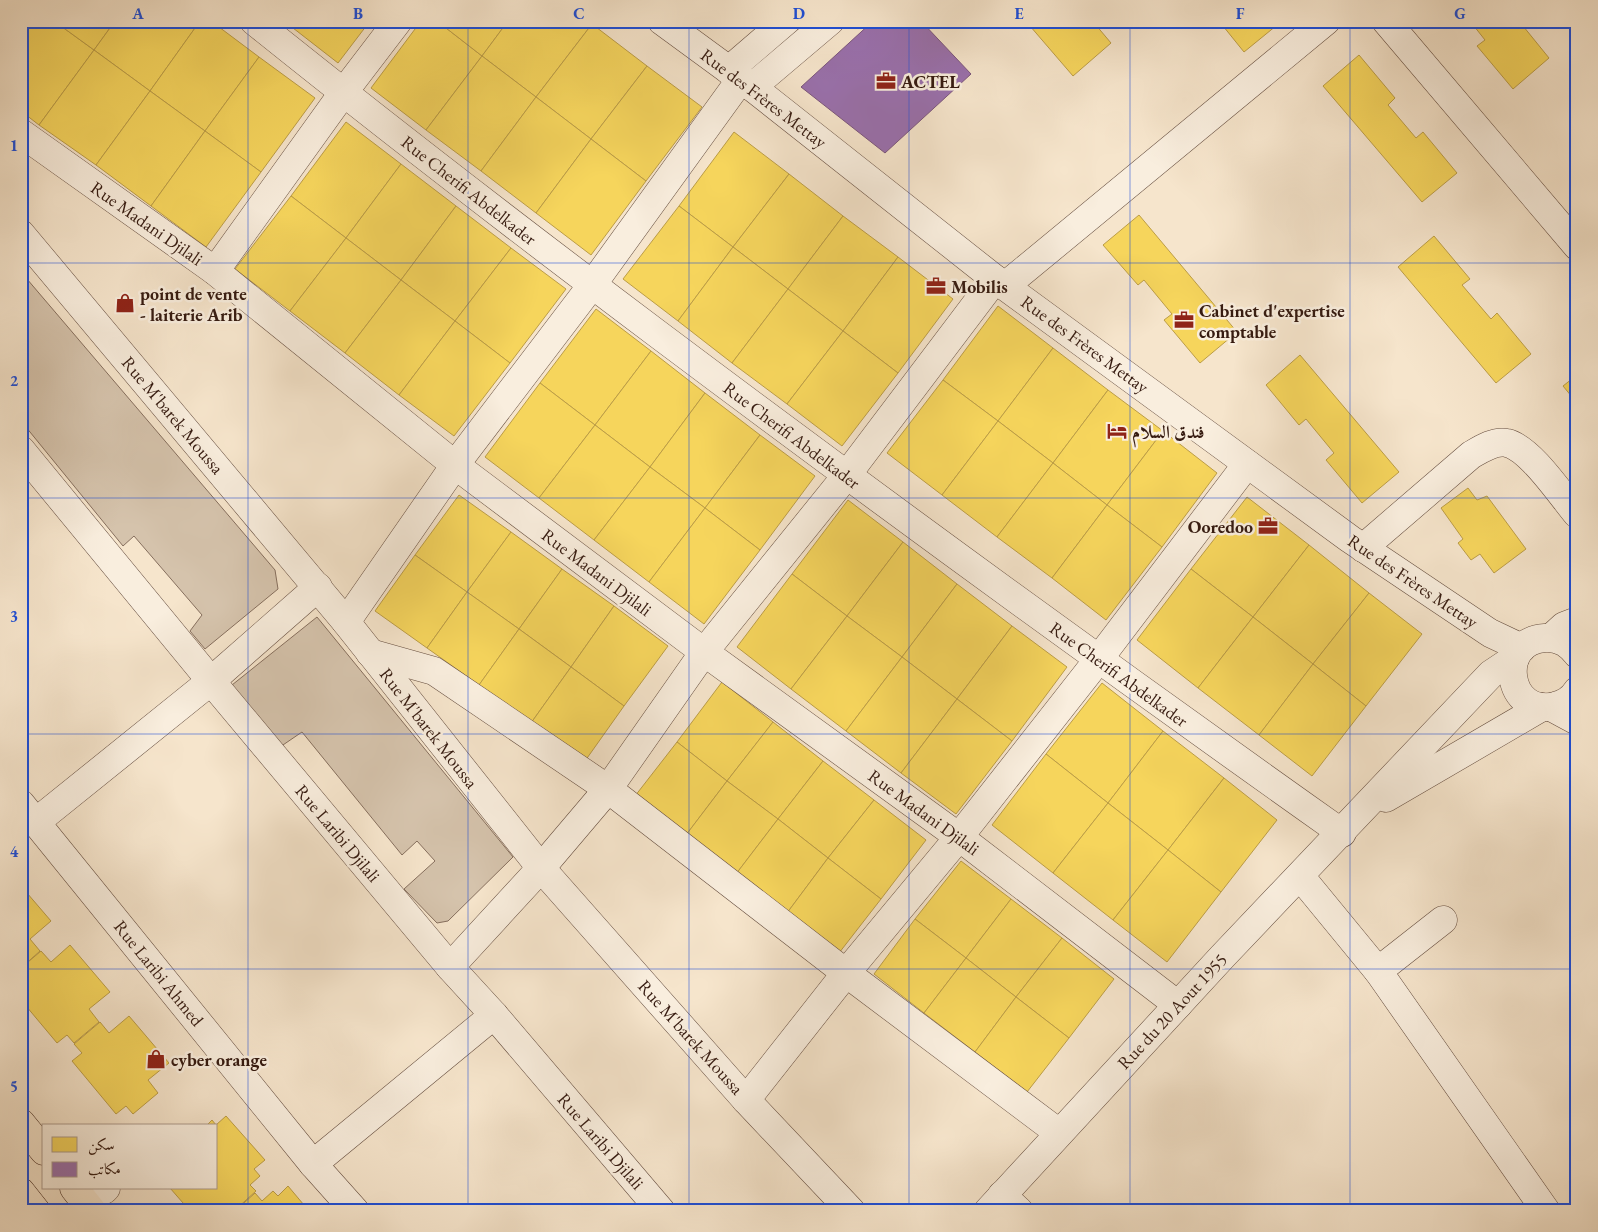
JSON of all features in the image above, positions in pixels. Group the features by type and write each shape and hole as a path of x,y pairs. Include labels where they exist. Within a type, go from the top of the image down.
{"highway":[{"path":"21,1123 42,1149"},
{"path":"81,1190 101,1196"},
{"path":"21,1192 36,1211"}],"street":[{"name":"Rue Cherifi Abdelkader","path":"254,21 343,93 846,476 1098,660 1350,824"},
{"path":"215,271 343,93 398,21"},
{"name":"Rue des Frères Mettay","path":"662,21 741,79 1000,282 1363,548 1519,653"},
{"path":"346,622 455,466 786,21"},
{"path":"741,79 830,21"},
{"path":"450,967 541,868 608,789 704,652 1000,282 1326,21"},
{"path":"1386,21 1577,246"},
{"name":"Rue Madani Djilali","path":"21,134 215,271 455,466 704,652 959,837 1178,1005"},
{"name":"Rue M'barek Moussa","path":"21,234 318,587 541,868 746,1100 851,1211"},
{"path":"1363,548 1471,455 1487,446 1506,442 1521,449 1534,461 1577,514"},
{"name":"Rue Laribi Djilali","path":"21,450 450,967 494,1015 661,1211"},
{"path":"746,1100 846,973 959,837 1098,660 1247,464"},
{"path":"29,813 211,681 318,587"},
{"path":"1552,637 1564,626 1577,621"},
{"path":"1350,824 1491,674 1519,653 1531,641 1552,637 1564,641 1577,654"},
{"path":"370,653 434,671 608,789 846,973 1059,1133"},
{"path":"1519,653 1513,677 1517,689 1525,700 1577,721"},
{"path":"1350,824 1546,707 1560,705 1569,700 1577,691"},
{"name":"Rue Laribi Ahmed","path":"29,813 313,1164 355,1211"},
{"name":"Rue du 20 Aout 1955","path":"1003,1205 1059,1133 1350,824"},
{"path":"1300,876 1378,971 1546,1211"},
{"path":"1378,971 1443,920"},
{"path":"313,1164 494,1015"}],"shaded area":[{"path":"21,272 275,570 278,589 205,649 190,631 202,615 134,536 123,546 21,421"},
{"path":"317,617 513,857 448,921 437,923 404,889 435,861 417,841 402,855 302,732 280,747 232,685"}],"building: سكن":[{"path":"30,21 54,21 94,50 39,125 21,111 21,33"},
{"path":"54,21 115,21 94,50"},
{"path":"115,21 200,21 150,91 94,50"},
{"path":"200,21 211,21 259,57 205,131 150,91"},
{"path":"284,21 370,21 338,63"},
{"path":"421,21 437,21 482,56 426,130 371,88"},
{"path":"437,21 508,21 482,56"},
{"path":"508,21 588,21 592,24 536,97 482,56"},
{"path":"1036,21 1098,21 1095,24 1111,43 1073,76 1030,26"},
{"path":"1219,21 1282,21 1244,52"},
{"path":"1470,21 1519,21 1549,58 1513,89 1477,46 1485,40"},
{"path":"592,24 647,66 591,139 536,97"},
{"path":"94,50 150,91 96,165 39,125"},
{"path":"1359,55 1395,98 1388,105 1416,138 1423,132 1457,173 1422,202 1323,86"},
{"path":"482,56 536,97 481,171 426,130"},
{"path":"259,57 315,98 261,172 205,131"},
{"path":"647,66 702,107 646,181 591,139"},
{"path":"150,91 205,131 151,206 96,165"},
{"path":"536,97 591,139 536,213 481,171"},
{"path":"346,122 401,164 346,238 291,196"},
{"path":"205,131 261,172 206,247 151,206"},
{"path":"734,132 789,174 733,247 679,206"},
{"path":"591,139 646,181 591,255 536,213"},
{"path":"401,164 456,206 401,280 346,238"},
{"path":"789,174 843,216 788,289 733,247"},
{"path":"291,196 346,238 290,311 235,269"},
{"path":"456,206 511,248 455,321 401,280"},
{"path":"679,206 733,247 678,321 623,279"},
{"path":"1139,215 1237,332 1200,363 1164,320 1172,314 1144,280 1138,285 1103,245"},
{"path":"843,216 898,257 843,331 788,289"},
{"path":"1434,236 1470,279 1462,285 1491,319 1497,313 1531,354 1496,383 1398,267"},
{"path":"346,238 401,280 345,353 290,311"},
{"path":"733,247 788,289 732,363 678,321"},
{"path":"511,248 566,289 510,363 455,321"},
{"path":"898,257 953,299 898,373 843,331"},
{"path":"401,280 455,321 399,395 345,353"},
{"path":"788,289 843,331 787,404 732,363"},
{"path":"998,306 1053,348 998,421 943,380"},
{"path":"596,309 651,351 595,425 540,383"},
{"path":"455,321 510,363 454,436 399,395"},
{"path":"843,331 898,373 842,446 787,404"},
{"path":"1053,348 1108,390 1053,463 998,421"},
{"path":"651,351 705,393 650,467 595,425"},
{"path":"1300,355 1399,472 1362,503 1326,460 1334,453 1306,419 1299,425 1266,385"},
{"path":"1577,375 1577,403 1563,386"},
{"path":"943,380 998,421 942,495 887,453"},
{"path":"540,383 595,425 539,498 485,457"},
{"path":"1108,390 1163,431 1107,505 1053,463"},
{"path":"705,393 760,435 705,508 650,467"},
{"path":"998,421 1053,463 997,537 942,495"},
{"path":"595,425 650,467 594,540 539,498"},
{"path":"1163,431 1217,473 1162,547 1107,505"},
{"path":"760,435 815,476 760,550 705,508"},
{"path":"1053,463 1107,505 1052,578 997,537"},
{"path":"650,467 705,508 649,582 594,540"},
{"path":"1468,488 1477,500 1487,496 1526,549 1494,573 1480,554 1471,560 1458,543 1463,539 1441,508"},
{"path":"459,495 511,532 467,592 415,555"},
{"path":"1247,497 1309,545 1253,617 1191,569"},
{"path":"848,500 903,542 847,616 792,574"},
{"path":"1107,505 1162,547 1106,620 1052,578"},
{"path":"705,508 760,550 704,624 649,582"},
{"path":"511,532 562,569 519,629 467,592"},
{"path":"903,542 957,584 902,657 847,616"},
{"path":"1309,545 1369,593 1313,664 1253,617"},
{"path":"415,555 467,592 427,648 375,611"},
{"path":"562,569 614,606 571,667 519,629"},
{"path":"1191,569 1253,617 1198,688 1137,640"},
{"path":"792,574 847,616 791,689 737,647"},
{"path":"957,584 1012,626 957,699 902,657"},
{"path":"467,592 519,629 479,685 427,648"},
{"path":"1369,593 1422,634 1366,706 1313,664"},
{"path":"614,606 668,646 624,706 571,667"},
{"path":"847,616 902,657 846,731 791,689"},
{"path":"1253,617 1313,664 1259,735 1198,688"},
{"path":"1012,626 1067,667 1012,741 957,699"},
{"path":"519,629 571,667 531,723 479,685"},
{"path":"902,657 957,699 901,773 846,731"},
{"path":"1313,664 1366,706 1312,776 1259,735"},
{"path":"571,667 624,706 585,761 531,723"},
{"path":"722,682 773,722 727,781 677,742"},
{"path":"1102,683 1163,731 1108,803 1046,754"},
{"path":"957,699 1012,741 956,814 901,773"},
{"path":"773,722 823,761 778,819 727,781"},
{"path":"1163,731 1224,778 1168,850 1108,803"},
{"path":"677,742 727,781 686,835 635,796"},
{"path":"1046,754 1108,803 1053,873 992,825"},
{"path":"823,761 874,800 828,858 778,819"},
{"path":"1224,778 1277,820 1221,892 1168,850"},
{"path":"727,781 778,819 736,874 686,835"},
{"path":"874,800 926,840 881,899 828,858"},
{"path":"1108,803 1168,850 1113,920 1053,873"},
{"path":"778,819 828,858 787,913 736,874"},
{"path":"1168,850 1221,892 1167,962 1113,920"},
{"path":"828,858 881,899 839,953 787,913"},
{"path":"961,861 1011,899 966,958 915,919"},
{"path":"21,886 51,921 30,939 40,951 21,968"},
{"path":"1011,899 1062,938 1016,997 966,958"},
{"path":"915,919 966,958 924,1013 874,974"},
{"path":"1062,938 1114,979 1069,1038 1016,997"},
{"path":"70,945 110,992 89,1009 99,1022 74,1043 67,1035 57,1043 21,1000 21,983 23,982 21,980 21,968 41,951 51,962"},
{"path":"966,958 1016,997 975,1052 924,1013"},
{"path":"1016,997 1069,1038 1027,1092 975,1052"},
{"path":"129,1016 169,1063 148,1080 158,1093 133,1114 126,1106 116,1114 72,1061 82,1053 74,1044 100,1022 109,1033"},
{"path":"226,1116 265,1160 254,1169 260,1176 250,1185 256,1191 234,1211 229,1211 224,1205 218,1211 210,1211 208,1209 206,1211 190,1211 172,1190 218,1190 217,1124"},
{"path":"288,1186 309,1211 235,1211 255,1193 262,1201 273,1191 278,1196"}],"building: مكاتب":[{"name":"ACTEL","path":"873,21 921,21 971,74 885,153 801,87"}],"place":[{"name":"ACTEL","path":"886,81"},
{"name":"Mobilis","path":"936,286"},
{"name":"point de vente - laiterie Arib","path":"125,303"},
{"name":"Cabinet d'expertise comptable","path":"1184,320"},
{"name":"فندق السلام","path":"1117,431"},
{"name":"Ooredoo","path":"1268,526"},
{"name":"cyber orange","path":"156,1059"}]}
